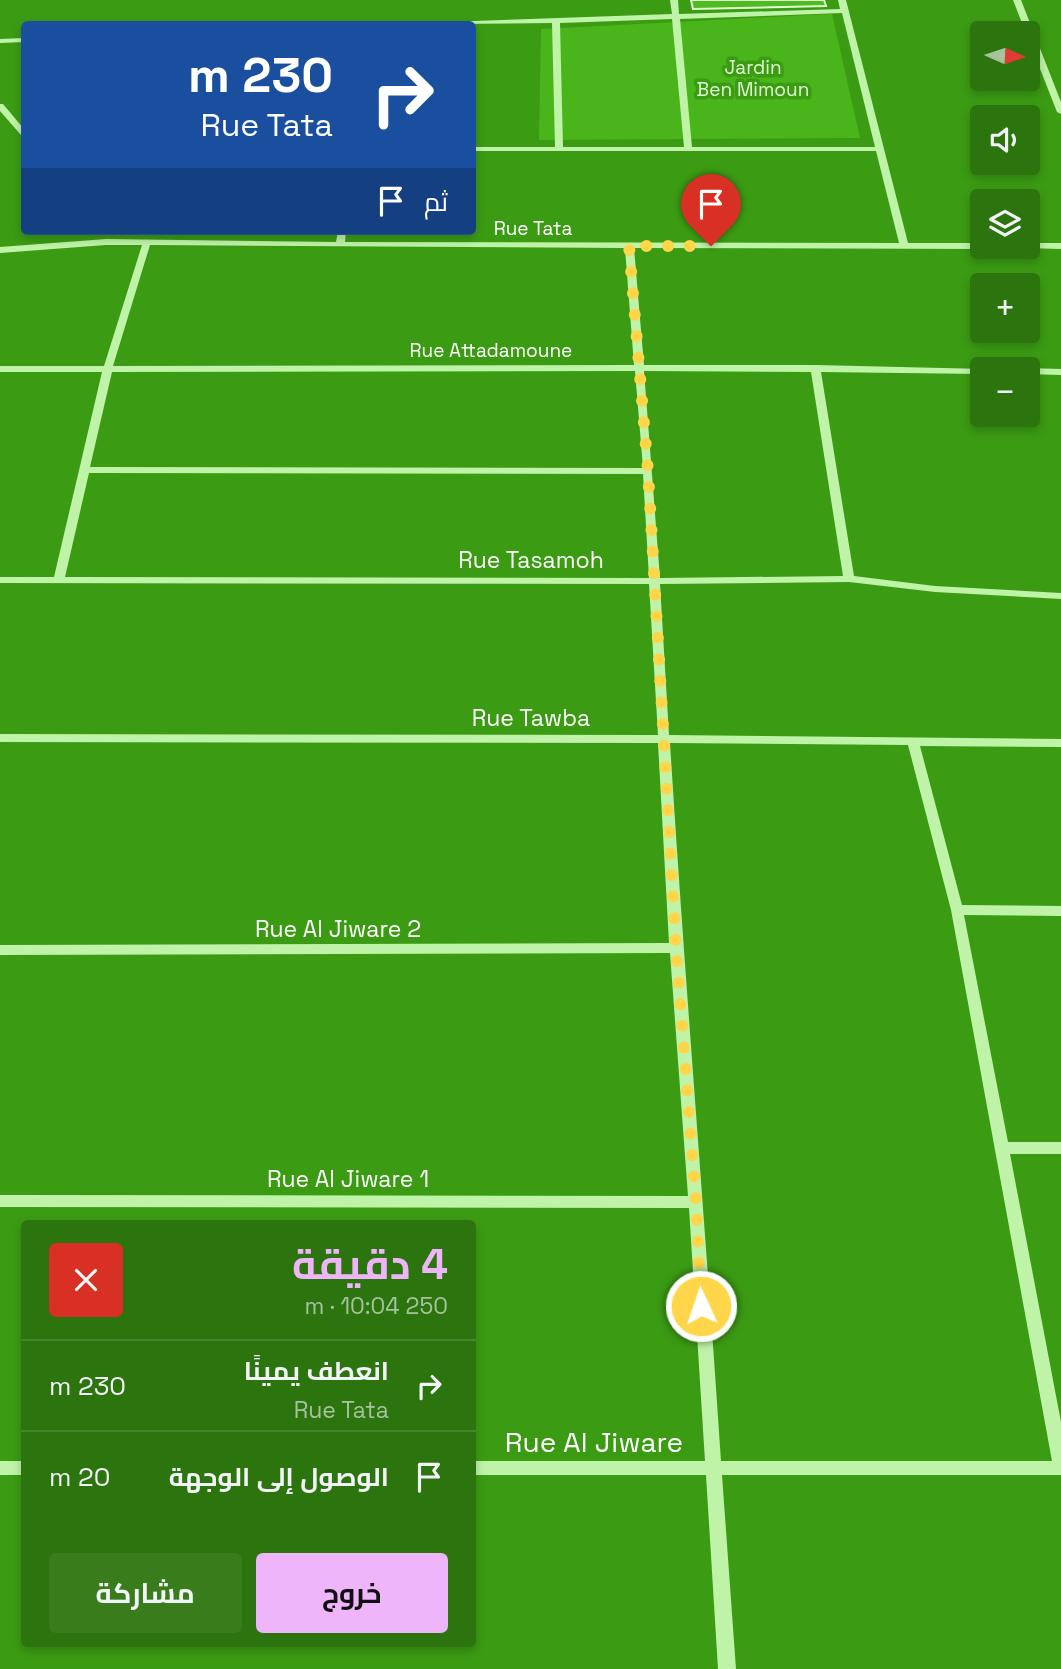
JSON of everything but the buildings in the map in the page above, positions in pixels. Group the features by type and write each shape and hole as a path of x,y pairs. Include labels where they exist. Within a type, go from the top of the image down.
{"street":[{"path":"674,0 688,147"},
{"path":"842,0 904,246"},
{"path":"1017,0 1061,112"},
{"path":"476,23 844,11"},
{"path":"556,21 559,148"},
{"path":"0,41 21,40"},
{"path":"0,106 21,130"},
{"path":"476,149 879,149"},
{"path":"102,235 106,242"},
{"path":"340,245 341,235"},
{"name":"Rue Tata","path":"0,250 106,242 970,246"},
{"path":"59,579 87,470 108,368 147,242"},
{"path":"629,246 648,471 676,948 715,1469 727,1669"},
{"path":"1040,246 1061,246"},
{"path":"815,368 849,579"},
{"name":"Rue Attadamoune","path":"0,369 815,368 970,371"},
{"path":"1040,371 1061,372"},
{"path":"87,470 648,471"},
{"name":"Rue Tasamoh","path":"0,580 849,579 935,589 1061,596"},
{"name":"Rue Tawba","path":"0,738 665,739 1061,743"},
{"path":"913,741 957,910 1061,1466"},
{"path":"957,910 1061,911"},
{"name":"Rue Al Jiware 2","path":"0,950 676,948"},
{"path":"1002,1148 1061,1148"},
{"name":"Rue Al Jiware 1","path":"0,1201 696,1202"},
{"name":"Rue Al Jiware","path":"476,1468 1061,1466"},
{"path":"0,1468 21,1468"}],"green space":[{"name":"Jardin Ben Mimoun","path":"832,14 860,138 539,140 541,29"}],"route":[{"path":"701,1306 696,1202 676,948 648,471 629,246 711,246"}]}
